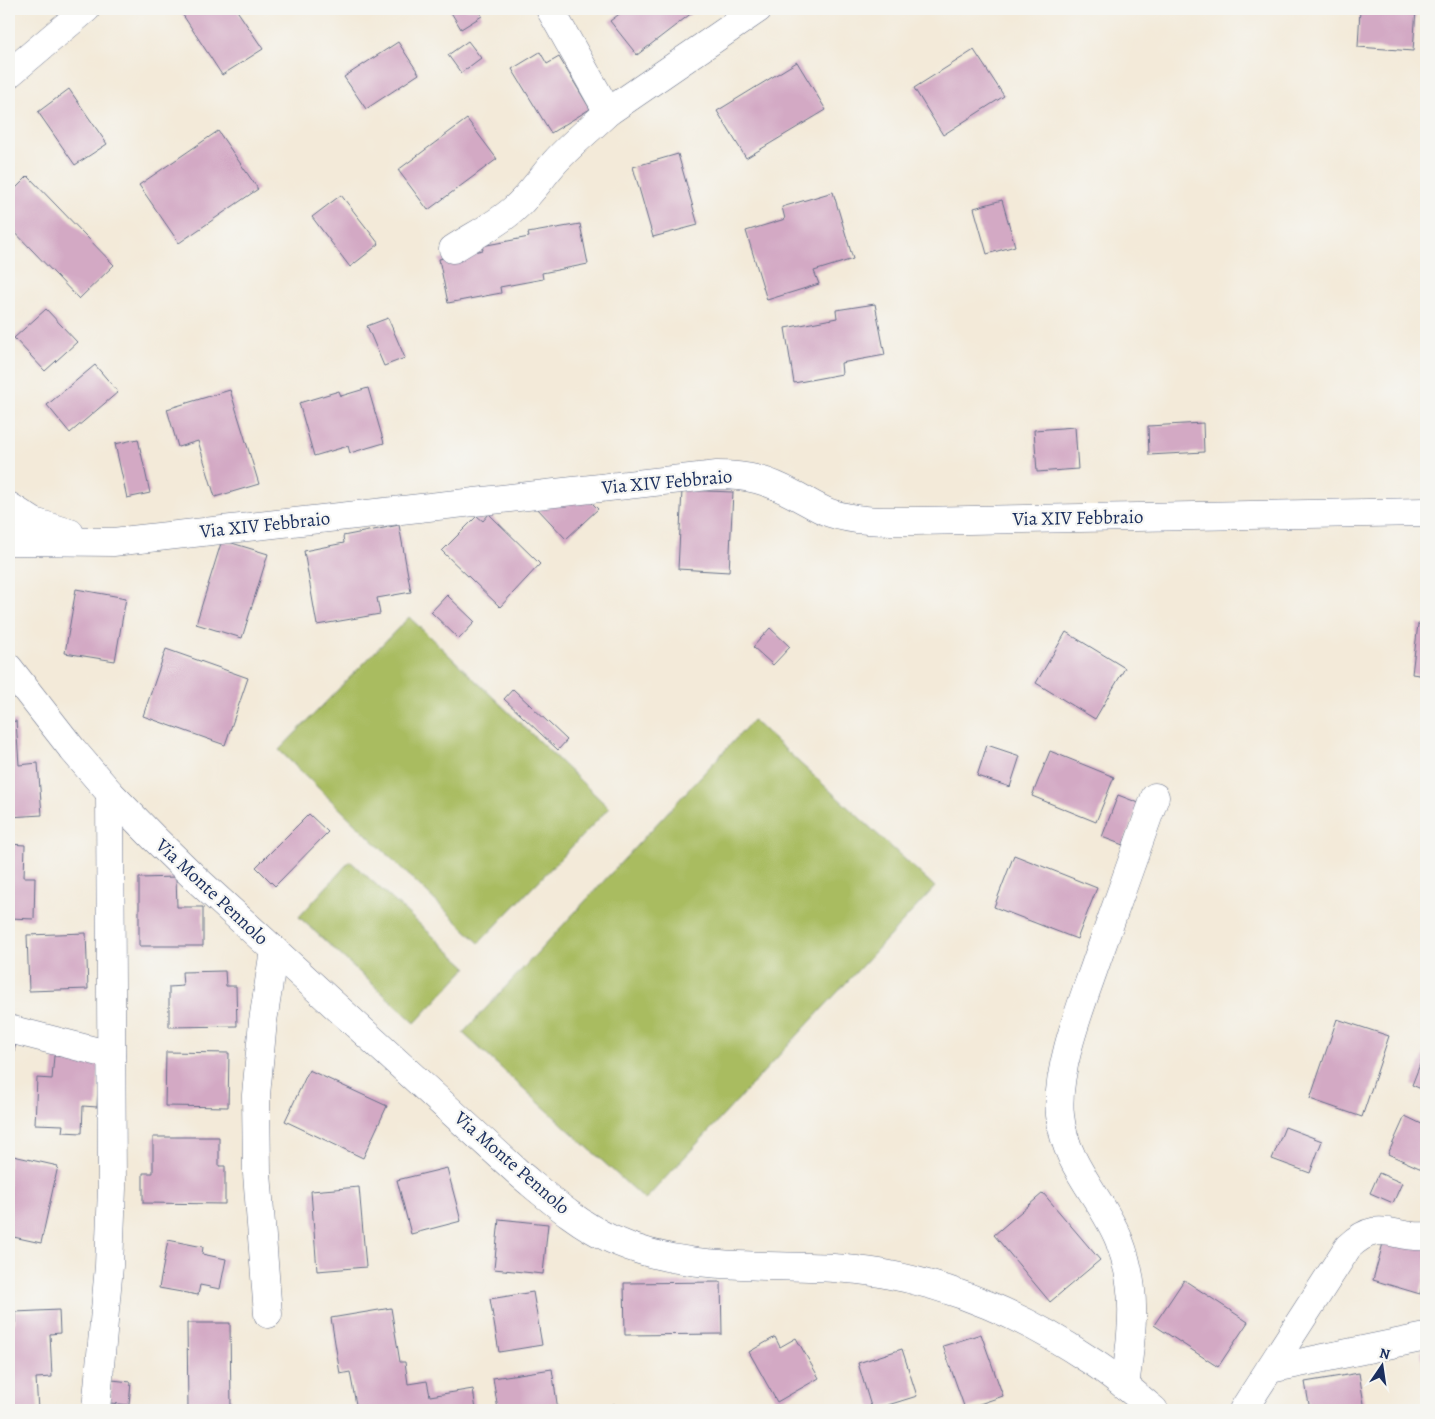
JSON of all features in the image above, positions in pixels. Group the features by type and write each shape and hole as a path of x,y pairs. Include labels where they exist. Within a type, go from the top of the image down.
{"street":[{"path":"9,74 53,22 86,9"},
{"path":"550,9 608,112"},
{"path":"453,249 514,209 566,151 608,112 758,9"},
{"name":"Via XIV Febbraio","path":"9,540 113,542 717,475 739,475 763,480 828,512 848,518 870,520 914,521 1426,512"},
{"name":"Via XIV Febbraio","path":"9,506 34,522 113,542"},
{"name":"Via Monte Pennolo","path":"9,668 56,729 110,792 188,872 522,1176 587,1226 610,1239 650,1253 706,1264 801,1267 868,1272 910,1280 968,1297 1016,1318 1088,1358 1154,1410"},
{"path":"96,1410 110,1249 113,1169 110,792"},
{"path":"1125,1386 1133,1320 1129,1273 1119,1240 1071,1156 1063,1133 1059,1105 1063,1071 1080,1009 1155,797"},
{"path":"268,1314 257,1173 256,1095 263,1021 274,950"},
{"path":"9,1029 111,1055"},
{"path":"1243,1410 1344,1253 1356,1240 1365,1234 1388,1231 1420,1237 1426,1236"},
{"path":"1270,1369 1426,1337"}],"green space":[{"path":"409,617 609,808 479,943 279,750"},
{"path":"753,720 935,887 645,1200 463,1033"},
{"path":"350,861 467,967 415,1023 299,917"}],"building":[{"path":"179,9 236,9 263,49 222,75"},
{"path":"449,9 478,9 482,16 461,29"},
{"path":"626,9 697,9 637,55 610,21"},
{"path":"1360,9 1416,9 1413,51 1358,47"},
{"path":"468,41 481,58 461,73 448,55"},
{"path":"398,42 419,74 366,109 344,77"},
{"path":"974,50 1004,96 943,135 914,88"},
{"path":"540,52 547,64 559,57 590,109 551,133 512,69"},
{"path":"797,62 826,110 746,158 717,111"},
{"path":"69,89 107,144 75,165 38,112"},
{"path":"467,119 497,159 428,210 398,170"},
{"path":"218,131 258,189 179,243 139,185"},
{"path":"678,154 698,225 653,237 633,167"},
{"path":"28,176 114,265 79,299 9,226 9,195"},
{"path":"833,192 853,259 814,271 819,284 767,300 746,231 785,219 782,207"},
{"path":"341,195 379,244 350,267 312,217"},
{"path":"1002,200 1015,246 987,254 974,208"},
{"path":"580,224 588,264 542,273 543,279 500,287 501,293 448,303 439,259 483,250 482,246 529,237 528,233"},
{"path":"875,304 885,355 841,363 842,374 794,383 785,328 837,318 836,310"},
{"path":"46,309 77,342 45,371 14,338"},
{"path":"388,318 405,358 384,366 367,326"},
{"path":"95,365 118,392 70,433 47,405"},
{"path":"368,388 384,443 350,453 348,446 314,456 299,403 339,391 341,396"},
{"path":"230,390 259,484 215,497 198,441 178,447 167,409"},
{"path":"1203,423 1204,452 1149,455 1148,426"},
{"path":"1075,427 1078,469 1037,472 1034,430"},
{"path":"138,439 150,493 127,498 115,444"},
{"path":"682,490 733,492 729,572 678,569"},
{"path":"584,495 598,509 566,539 536,507"},
{"path":"489,514 540,564 500,607 442,551 477,516 483,521"},
{"path":"399,525 411,592 377,598 380,614 317,625 304,551 344,543 343,536"},
{"path":"222,540 268,554 242,638 196,624"},
{"path":"76,589 126,598 115,661 65,653"},
{"path":"447,595 475,622 459,639 431,612"},
{"path":"1418,624 1426,625 1426,676 1412,674"},
{"path":"770,628 790,647 773,665 753,647"},
{"path":"1066,632 1125,668 1095,719 1036,683"},
{"path":"166,649 248,678 225,745 143,716"},
{"path":"513,689 567,740 558,750 504,699"},
{"path":"16,721 19,765 38,763 42,815 9,817 9,722"},
{"path":"987,745 1020,756 1010,787 977,776"},
{"path":"1050,751 1114,777 1096,822 1032,796"},
{"path":"1118,795 1139,803 1123,845 1102,837"},
{"path":"309,814 328,832 275,886 256,867"},
{"path":"9,844 25,845 24,877 35,877 34,919 9,918"},
{"path":"1014,855 1097,888 1077,939 994,907"},
{"path":"176,877 177,907 203,907 203,946 139,946 139,878"},
{"path":"86,933 88,989 29,991 27,935"},
{"path":"225,971 226,986 236,986 237,1026 169,1027 169,987 183,986 182,972"},
{"path":"1337,1019 1389,1036 1362,1117 1310,1099"},
{"path":"9,1042 16,1044 9,1069"},
{"path":"1426,1049 1426,1091 1412,1085"},
{"path":"166,1052 229,1053 228,1107 165,1106"},
{"path":"54,1056 99,1058 97,1107 83,1106 82,1133 62,1132 63,1125 35,1124 37,1078 52,1079"},
{"path":"309,1070 387,1106 363,1158 285,1121"},
{"path":"1405,1116 1426,1126 1426,1171 1388,1154"},
{"path":"1285,1127 1322,1141 1310,1173 1272,1159"},
{"path":"153,1137 219,1137 219,1166 225,1166 225,1204 143,1203 143,1173 153,1173"},
{"path":"9,1155 58,1166 41,1243 9,1236"},
{"path":"447,1168 461,1221 411,1234 397,1180"},
{"path":"1379,1173 1402,1183 1393,1203 1370,1193"},
{"path":"359,1187 366,1267 317,1271 311,1191"},
{"path":"1043,1193 1100,1260 1050,1302 994,1235"},
{"path":"499,1219 548,1224 543,1274 494,1269"},
{"path":"1385,1236 1426,1247 1426,1270 1420,1294 1373,1280"},
{"path":"168,1240 203,1247 202,1254 226,1259 220,1289 200,1285 198,1295 159,1288"},
{"path":"1184,1280 1248,1322 1218,1367 1154,1325"},
{"path":"721,1282 722,1334 625,1335 624,1283"},
{"path":"533,1292 542,1345 499,1352 490,1299"},
{"path":"391,1308 400,1362 405,1362 408,1384 427,1381 430,1396 473,1389 476,1410 420,1410 419,1407 398,1410 357,1410 350,1372 340,1374 331,1318"},
{"path":"59,1310 60,1333 50,1334 52,1377 36,1378 38,1410 9,1410 9,1324 15,1323 15,1312"},
{"path":"187,1323 230,1323 231,1410 188,1410"},
{"path":"981,1334 1003,1396 965,1409 943,1346"},
{"path":"775,1337 780,1347 796,1338 819,1378 777,1402 749,1352"},
{"path":"902,1349 917,1396 872,1410 858,1363"},
{"path":"1421,1351 1426,1351 1426,1387 1425,1387"},
{"path":"552,1369 558,1410 498,1410 493,1378"},
{"path":"1359,1373 1365,1410 1310,1410 1305,1382"},
{"path":"112,1380 131,1382 129,1405 110,1403"},
{"path":"613,1404 637,1409 637,1410 612,1410"}]}
